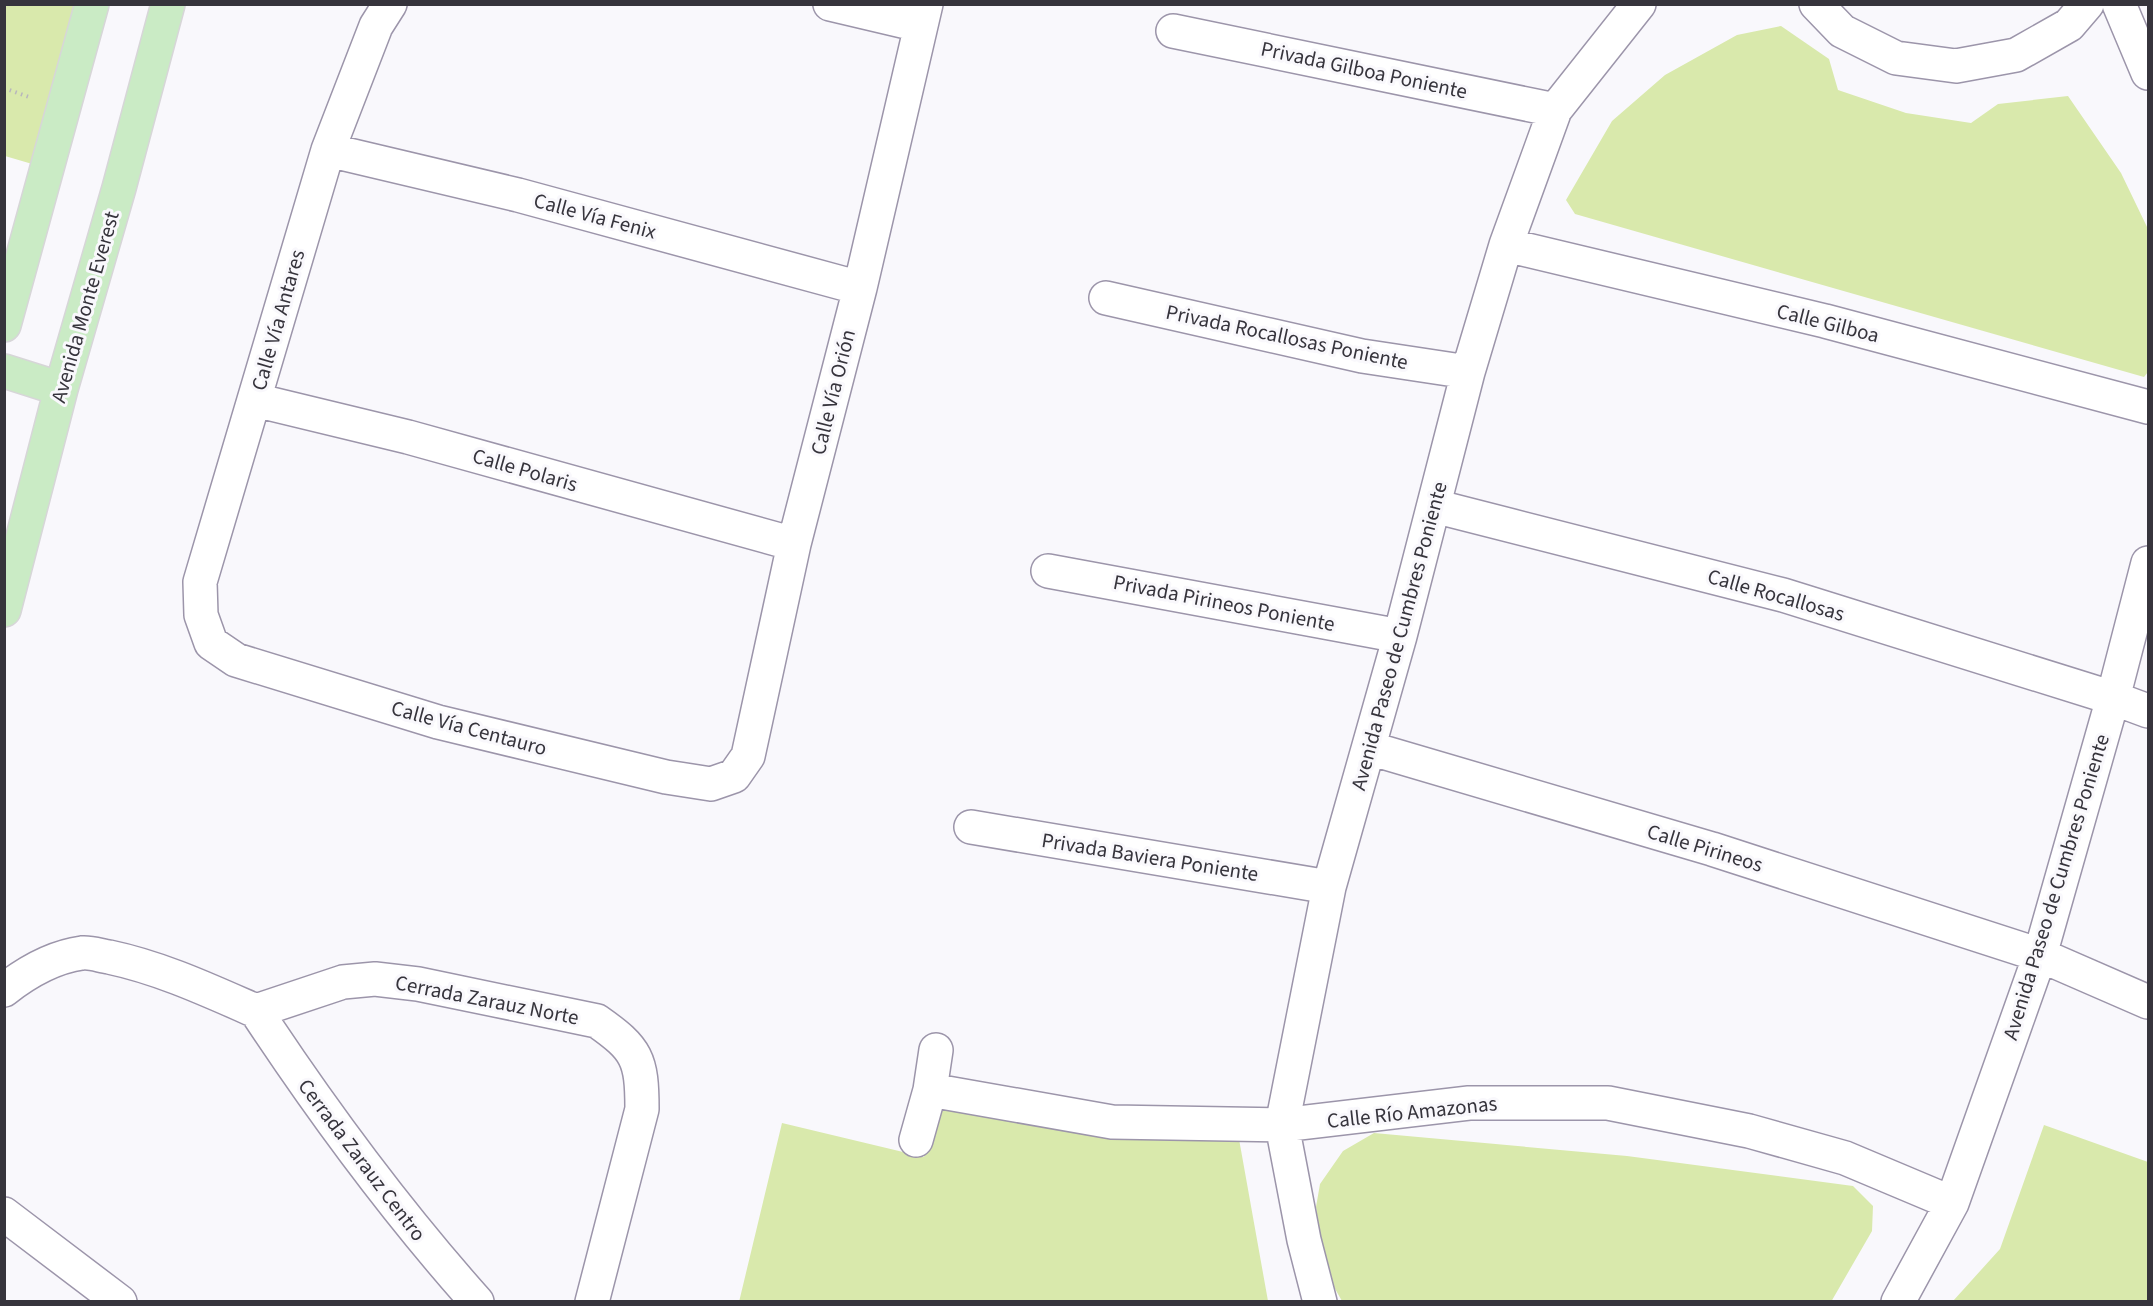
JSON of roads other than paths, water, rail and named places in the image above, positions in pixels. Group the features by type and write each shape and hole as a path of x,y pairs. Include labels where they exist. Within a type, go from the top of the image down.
{"main road":[{"path":"4,325 93,4"},
{"name":"Avenida Monte Everest","path":"4,610 61,389 119,188 168,4"},
{"path":"4,371 61,389"}],"street":[{"name":"Calle Vía Antares","path":"211,643 201,615 200,582 328,150 376,26 390,4"},
{"path":"830,4 922,15"},
{"name":"Avenida Paseo de Cumbres Poniente","path":"1320,1302 1304,1240 1282,1125 1329,887 1400,636 1468,372 1506,245 1555,110 1639,4"},
{"path":"1816,4 1842,31 1896,58 1956,66 2016,55 2068,25 2087,4"},
{"path":"2119,4 2148,73"},
{"name":"Calle Vía Orión","path":"734,776 748,756 794,544 860,288 922,15"},
{"name":"Privada Gilboa Poniente","path":"1173,31 1555,110"},
{"name":"Calle Vía Fenix","path":"328,150 518,195 860,288"},
{"name":"Calle Gilboa","path":"1506,245 1825,321 2148,407"},
{"name":"Privada Rocallosas Poniente","path":"1106,298 1362,356 1468,372"},
{"name":"Calle Polaris","path":"255,400 408,437 794,544"},
{"name":"Calle Rocallosas","path":"1434,506 1783,595 2148,711"},
{"name":"Avenida Paseo de Cumbres Poniente","path":"1898,1302 1952,1203 2040,956 2113,698 2148,562"},
{"name":"Privada Pirineos Poniente","path":"1048,570 1400,636"},
{"name":"Calle Vía Centauro","path":"211,643 236,660 438,722 666,777 711,784 734,776"},
{"name":"Calle Pirineos","path":"1369,748 1712,849 2040,956 2148,1002"},
{"name":"Privada Baviera Poniente","path":"971,827 1329,887"},
{"path":"4,990 52,960 85,952 133,962 187,981 256,1011"},
{"name":"Cerrada Zarauz Norte","path":"256,1011 344,982 375,979 418,984 597,1021 620,1037 636,1057 642,1085 642,1109 592,1302"},
{"name":"Cerrada Zarauz Centro","path":"256,1011 311,1094 369,1174 477,1302"},
{"path":"916,1140 930,1090 936,1050"},
{"name":"Calle Río Amazonas","path":"930,1090 1112,1122 1282,1125 1468,1103 1608,1103 1749,1131 1845,1158 1952,1203"},
{"path":"4,1214 120,1302"}]}
